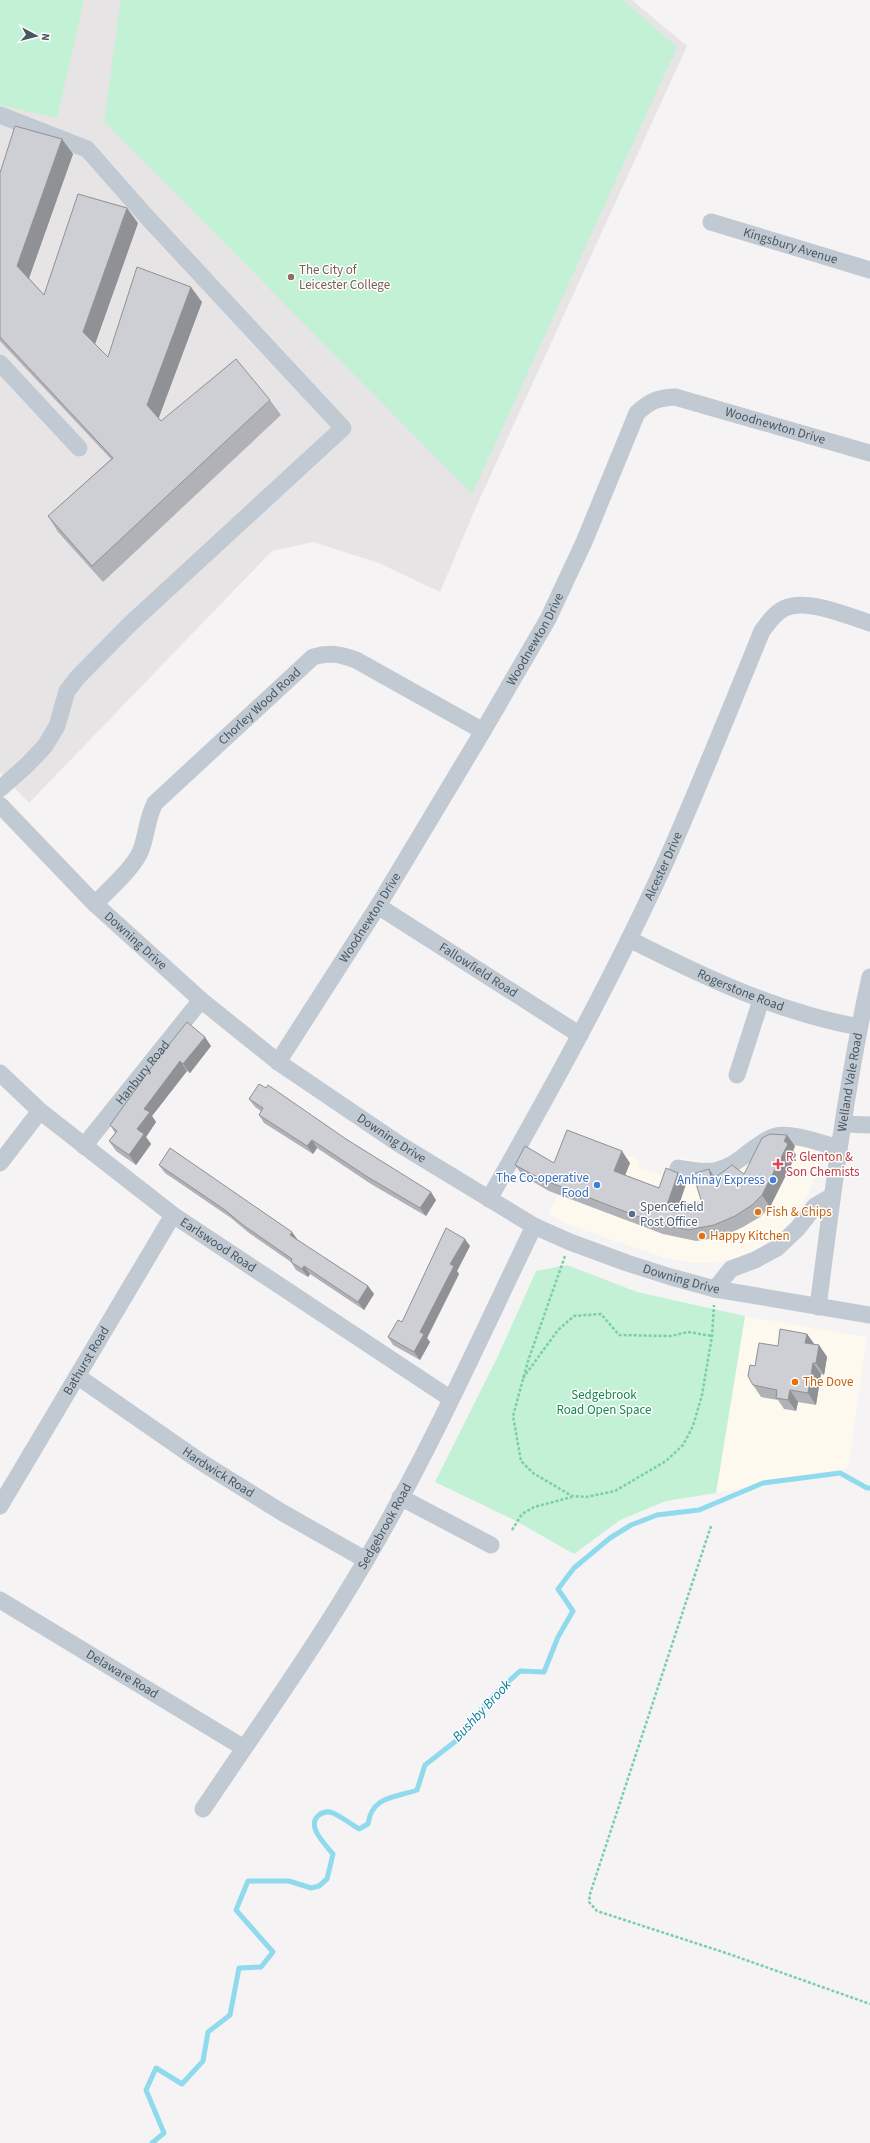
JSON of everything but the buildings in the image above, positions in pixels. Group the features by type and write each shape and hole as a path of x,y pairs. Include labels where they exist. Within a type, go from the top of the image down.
{"street":[{"path":"0,115 87,149 146,216 343,428 136,619 77,678 67,691 57,726 45,746 27,765 0,789"},
{"name":"Kingsbury Avenue","path":"711,222 870,270"},
{"path":"0,363 79,448"},
{"name":"Woodnewton Drive","path":"278,1062 378,906 548,619 584,542 637,413 646,405 659,398 675,397 870,453"},
{"name":"Alcester Drive","path":"489,1199 580,1035 629,939 666,860 762,631 772,617 784,608 804,605 870,623"},
{"name":"Chorley Wood Road","path":"96,904 140,852 145,839 148,815 155,803 313,657 325,653 340,654 356,660 483,731"},
{"name":"Downing Drive","path":"0,805 96,904 201,1000 278,1062 398,1144 534,1226 570,1242 627,1263 715,1289 870,1315"},
{"name":"Fallowfield Road","path":"378,906 580,1035"},
{"name":"Rogerstone Road","path":"629,939 700,975 761,1000 832,1022 859,1027"},
{"name":"Welland Vale Road","path":"818,1307 839,1148 859,1027 870,976"},
{"name":"Hanbury Road","path":"84,1146 201,1000"},
{"path":"737,1075 761,1000"},
{"name":"Earlswood Road","path":"0,1073 40,1111 173,1215 450,1399"},
{"path":"0,1163 40,1111"},
{"path":"843,1124 870,1125"},
{"path":"678,1168 712,1173 725,1170 764,1141 776,1136 792,1137 839,1148"},
{"path":"715,1289 731,1269 755,1260 777,1248 798,1228 815,1206 832,1196"},
{"name":"Bathurst Road","path":"0,1506 173,1215"},
{"name":"Sedgebrook Road","path":"203,1809 366,1560 400,1498 450,1399 534,1226"},
{"name":"Hardwick Road","path":"77,1376 201,1462 283,1513 366,1560"},
{"path":"400,1498 491,1545"},
{"name":"Delaware Road","path":"0,1600 244,1748"}],"path":[{"path":"570,1242 522,1380 514,1416 521,1461 533,1473 572,1496"},
{"path":"512,1530 522,1514 534,1507 572,1496 586,1497 616,1491 666,1461 683,1444 693,1426 702,1395 712,1336 715,1289"},
{"path":"522,1380 558,1330 574,1316 601,1314 619,1335 671,1336 688,1332 712,1336"},
{"path":"711,1526 590,1894 589,1902 597,1911 729,1954 870,2004"}],"shaded area":[{"name":"The City of Leicester College","path":"0,0 632,0 687,46 476,507 440,592 379,563 313,542 272,551 29,803 0,773"},
{"path":"778,1128 810,1131 814,1153 820,1165 808,1194 797,1212 783,1230 767,1243 741,1257 718,1262 696,1263 668,1259 569,1225 548,1214 586,1138 641,1161 638,1168 662,1175 661,1179 672,1181 678,1158 713,1164 736,1153 753,1138"},
{"path":"745,1316 867,1337 848,1468 716,1493"}],"green space":[{"path":"0,0 84,0 57,118 0,105"},
{"path":"121,0 623,0 677,47 472,494 104,121"},
{"name":"Sedgebrook Road Open Space","path":"567,1265 637,1292 745,1316 716,1493 666,1501 620,1520 574,1554 514,1520 435,1482 498,1356 536,1271"}],"waterway":[{"name":"Bushby Brook","path":"152,2143 164,2133 146,2090 156,2068 182,2084 203,2061 208,2032 230,2015 239,1968 261,1967 273,1952 236,1910 248,1881 289,1881 311,1888 319,1886 327,1879 333,1854 315,1830 315,1819 319,1815 326,1812 333,1813 359,1829 368,1824 370,1815 379,1803 392,1797 417,1790 425,1765 461,1737 471,1721 495,1694 520,1671 544,1672 558,1637 573,1611 558,1589 574,1568 610,1538 631,1525 657,1515 699,1510 763,1483 840,1473 867,1488 870,1488"}],"place":[{"name":"The City of Leicester College","path":"291,277"},
{"name":"R. Glenton & Son Chemists","path":"778,1164"},
{"name":"Anhinay Express","path":"773,1180"},
{"name":"The Co-operative Food","path":"597,1185"},
{"name":"Fish & Chips","path":"758,1212"},
{"name":"Spencefield Post Office","path":"632,1214"},
{"name":"Happy Kitchen","path":"702,1236"},
{"name":"The Dove","path":"795,1382"}]}
